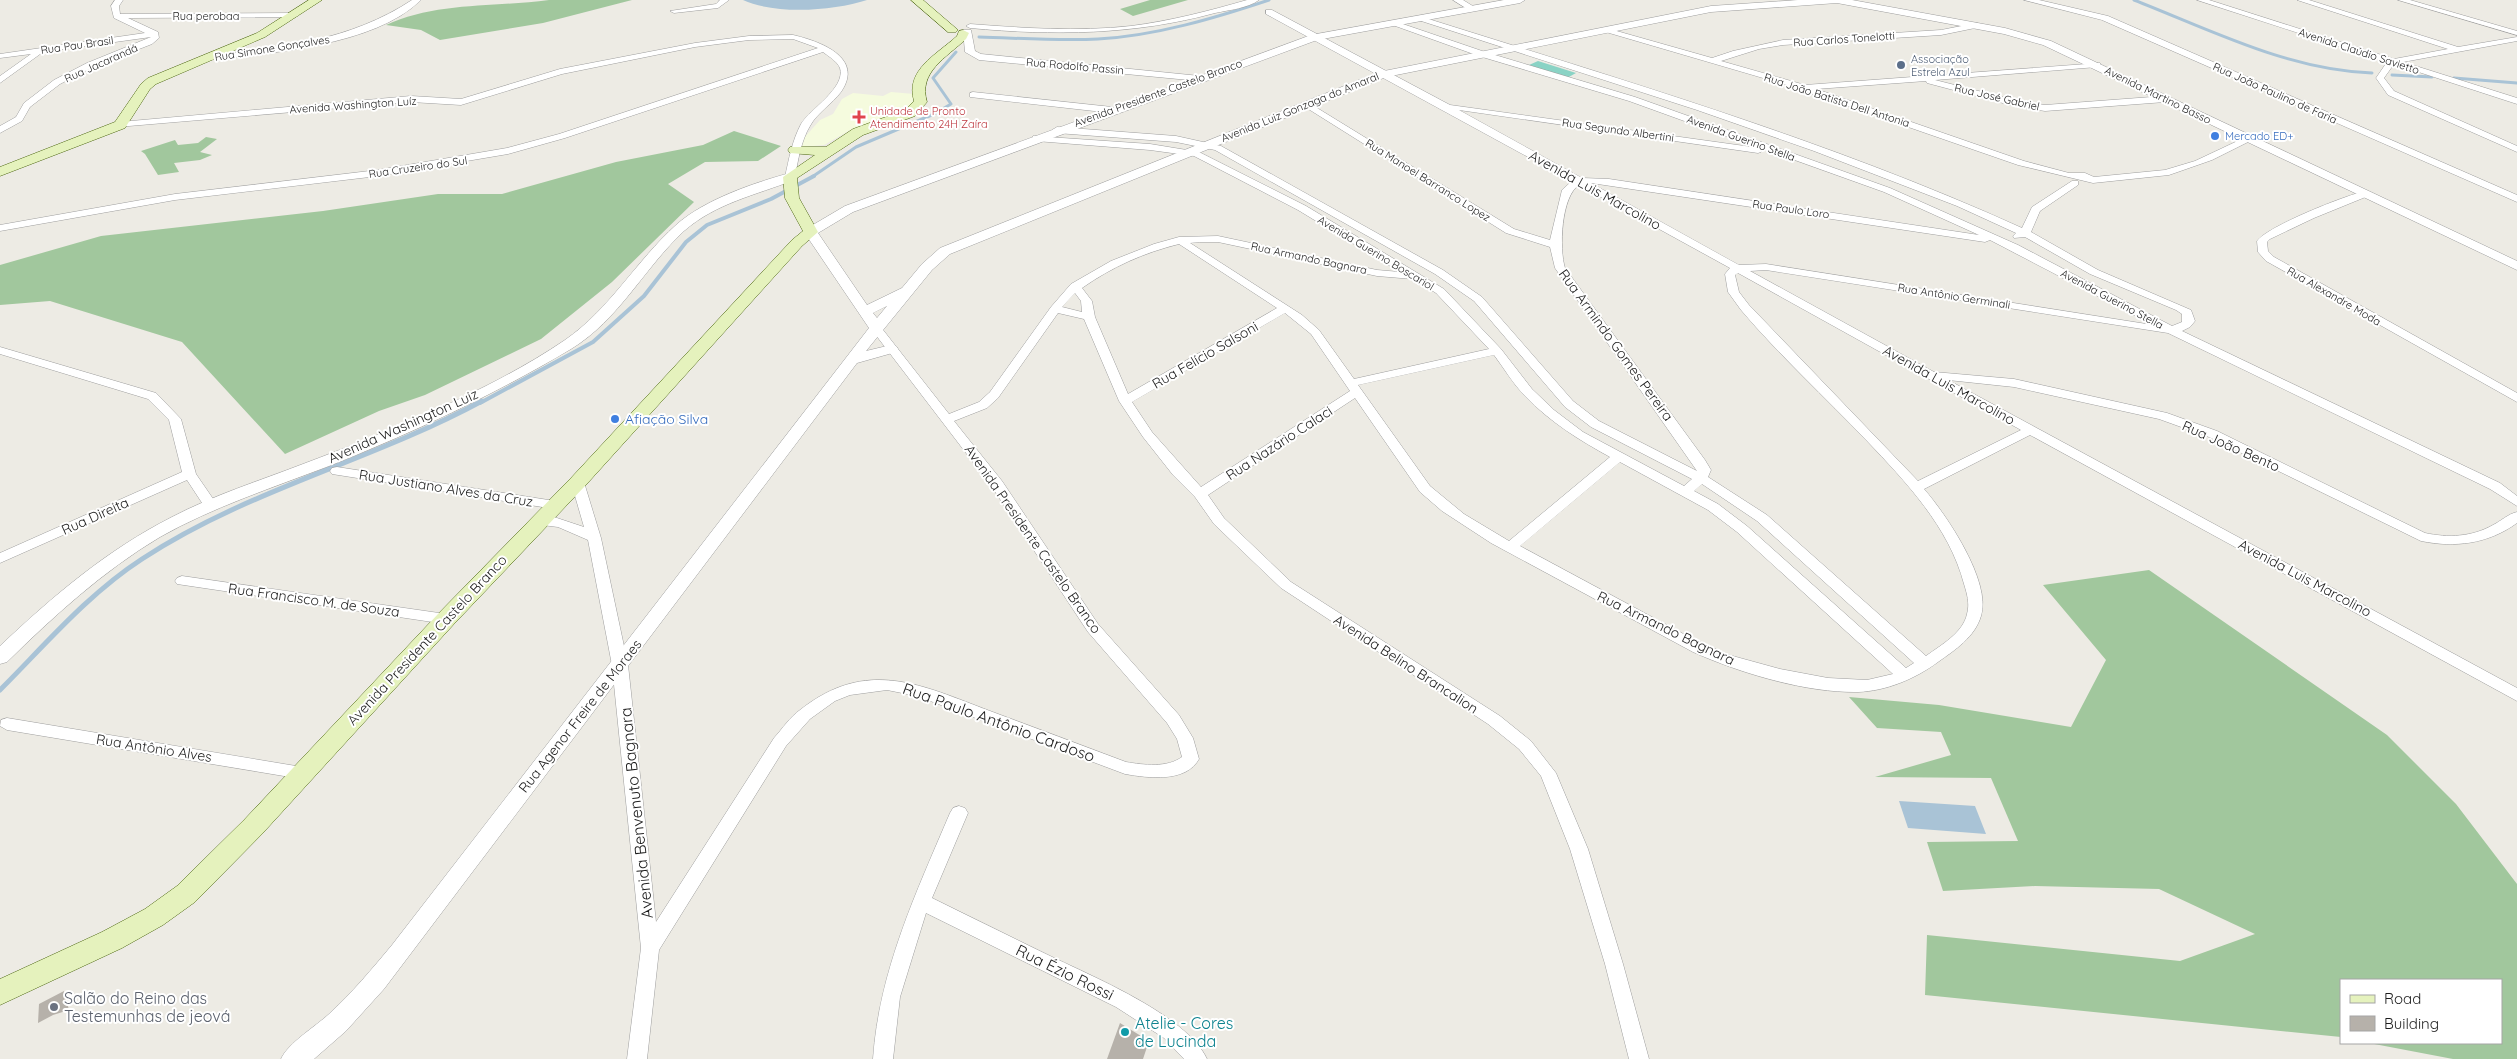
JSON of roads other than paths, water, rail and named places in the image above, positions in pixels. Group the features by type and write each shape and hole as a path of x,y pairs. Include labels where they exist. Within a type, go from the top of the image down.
{"main road":[{"path":"120,125 145,86 163,75 262,35 295,16 317,0"},
{"path":"811,232 790,187 828,151 858,132 916,108 921,102 917,89 922,73 962,31 934,16 916,0"},
{"name":"Avenida Washington Luíz","path":"0,172 120,125"},
{"path":"795,150 828,151"},
{"name":"Avenida Presidente Castelo Branco","path":"0,992 112,940 154,917 178,900 253,827 446,619 578,482 797,242 811,232"}],"street":[{"path":"117,16 115,6 119,0"},
{"name":"Rua Simone Gonçalves","path":"208,58 264,51 334,38 377,23 417,0"},
{"path":"674,11 718,6 725,0"},
{"path":"962,31 1129,28 1196,16 1255,0"},
{"path":"1457,0 1472,8"},
{"name":"Avenida Presidente Castelo Branco","path":"1178,769 1191,759 1185,738 1173,719 1093,628 1009,500 876,328 811,232 849,209 1057,130 1316,37 1520,0"},
{"name":"Avenida Martino Basso","path":"1837,0 2024,35 2096,66 2517,266"},
{"name":"Avenida Luiz Gonzaga do Amaral","path":"876,328 908,288 945,251 968,240 1383,74 1711,9 1837,0"},
{"name":"Rua João Paulino de Faria","path":"2028,0 2083,11 2105,18 2517,200"},
{"name":"Avenida Claúdio Savietto","path":"2201,0 2517,101"},
{"path":"2301,0 2456,49"},
{"path":"2402,0 2517,33"},
{"name":"Avenida Luis Marcolino","path":"1269,12 1446,107 2030,430 2517,694"},
{"name":"Rua perobaa","path":"117,16 295,16"},
{"name":"Rua Jacarandá","path":"0,130 19,119 27,105 57,82 90,65 155,38 155,34 126,22 117,16"},
{"name":"Avenida Guerino Stella","path":"1391,23 1482,54 1632,99 1887,190 2003,242 2171,330 2186,324 2190,317 2187,312 2094,272 2025,234 1962,204 1809,146 1700,108 1416,18"},
{"name":"Rua Carlos Tonelotti","path":"1712,61 1751,48 1792,43 1933,33 1977,26"},
{"name":"Rua João Batista Dell Antonia","path":"1603,30 1801,87 2072,180"},
{"name":"Rua Rodolfo Passin","path":"962,31 970,52 979,57 1200,78"},
{"name":"Rua Pau Brasil","path":"0,56 155,34"},
{"name":"Avenida Washington Luíz","path":"120,125 411,99 461,102 560,72 695,44 725,40 793,37 816,43 823,49"},
{"path":"2517,39 2392,61 2380,78 2390,93 2517,149"},
{"path":"790,187 795,150 806,124 837,92 844,78 844,68 839,60 823,49"},
{"name":"Rua Cruzeiro do Sul","path":"0,228 175,197 387,172 508,151 625,115 823,49"},
{"path":"0,80 42,50"},
{"path":"1801,87 2096,66"},
{"name":"Rua José Gabriel","path":"1919,78 2014,103 2044,108 2165,99"},
{"path":"974,95 1112,110"},
{"name":"Rua Manoel Barranco Lopez","path":"1306,105 1510,231 1554,245"},
{"name":"Rua Segundo Albertini","path":"1446,107 1789,155"},
{"name":"Avenida Guerino Boscariol","path":"1057,130 1176,139 1206,144 1230,153 1439,272 1478,299 1569,404 1595,424 1701,478"},
{"name":"Avenida Guerino Boscariol","path":"1036,138 1186,152 1210,160 1302,208 1440,291 1497,351 1528,392 1550,414 1579,435 1685,492"},
{"path":"2003,242 2025,234 2036,208 2072,180 2088,185 2093,184 2093,180 2146,176 2168,172 2211,158 2249,139"},
{"name":"Rua Armindo Gomes Pereira","path":"1578,181 1567,190 1554,245 1560,268 1692,449 1704,470 1701,478"},
{"name":"Rua Paulo Loro","path":"1578,181 1638,186 2003,242"},
{"name":"Avenida Washington Luiz","path":"0,657 72,590 99,568 178,520 420,421 516,374 563,348 594,327 674,236 696,215 716,204 759,190 790,187"},
{"name":"Rua Alexandre Moda","path":"2365,194 2310,216 2266,237 2262,241 2264,252 2270,259 2315,285 2517,398"},
{"name":"Rua Armando Bagnara","path":"948,419 983,406 994,395 1055,309 1075,286 1100,269 1179,240 1203,237 1218,238 1377,273 1415,276 1439,272"},
{"name":"Rua Armando Bagnara","path":"1179,240 1284,309 1315,332 1355,387 1406,464 1440,505 1467,524 1706,651 1735,663 1802,678 1855,686 1880,683 1904,675 1926,664 1960,639 1972,621 1976,601 1964,562 1917,487 1738,299 1730,284 1730,274 1736,268"},
{"name":"Rua Antônio Germinali","path":"1736,268 1766,267 2171,330"},
{"name":"Avenida Belino Brancalion","path":"1075,286 1086,301 1089,317 1126,401 1163,454 1200,494 1219,521 1286,585 1494,720 1525,745 1548,772 1579,849 1614,964 1639,1059"},
{"path":"854,294 884,294 908,288"},
{"name":"Avenida Luiz Gonzaga do Amaral","path":"866,312 908,288"},
{"path":"1055,309 1089,317"},
{"name":"Rua Felício Salsoni","path":"1126,401 1284,309"},
{"name":"Rua Agenor Freire de Moraes","path":"294,1059 307,1050 363,997 620,665 876,328"},
{"path":"2171,330 2495,486 2517,502"},
{"path":"852,360 891,348"},
{"path":"0,350 152,396 175,419 189,474 211,506"},
{"path":"1355,387 1497,351"},
{"name":"Rua João Bento","path":"1929,374 2014,383 2164,416 2213,434 2422,537 2451,542 2480,537 2517,516"},
{"name":"Rua Nazário Calaci","path":"1200,494 1355,387"},
{"path":"1917,487 2030,430"},
{"path":"1510,547 1618,457"},
{"name":"Rua Justiano Alves da Cruz","path":"337,471 555,505"},
{"name":"Rua Direita","path":"0,558 189,474"},
{"path":"1904,675 1742,529 1713,507 1685,492 1701,478 1733,496 1762,518 1926,664"},
{"name":"Avenida Benvenuto Bagnara","path":"578,482 594,538 620,665 650,948 638,1059"},
{"path":"539,521 552,520 564,523 594,538"},
{"name":"Rua Francisco M. de Souza","path":"182,581 446,619"},
{"name":"Rua Paulo Antônio Cardoso","path":"650,948 780,742 804,714 829,697 848,690 887,684 920,691 1125,768 1144,771 1178,769"},
{"name":"Rua Antônio Alves","path":"7,724 302,772"},
{"path":"883,1059 883,1039 894,983 922,902 959,813"},
{"name":"Rua Ézio Rossi","path":"922,902 1123,1000 1171,1032 1197,1059"}],"waterway":[{"path":"979,37 1068,40 1119,37 1185,25 1269,0"},
{"path":"2134,0 2250,47 2310,65 2372,73"},
{"path":"812,177 856,147 934,114 951,104 933,78 956,52"},
{"path":"2392,75 2432,77"},
{"path":"2454,78 2517,83"},
{"path":"480,403 593,342 644,296 686,242 707,225 771,199 814,176"},
{"path":"0,690 103,588 142,559 182,535 266,495 397,441 482,401"}],"place":[{"name":"Associação Estrela Azul","path":"1901,65"},
{"name":"Unidade de Pronto Atendimento 24H Zaíra","path":"859,117"},
{"name":"Mercado ED+","path":"2215,136"},
{"name":"Afiação Silva","path":"615,419"},
{"name":"Salão do Reino das Testemunhas de jeová","path":"54,1007"},
{"name":"Atelie - Cores de Lucinda","path":"1125,1032"}]}
